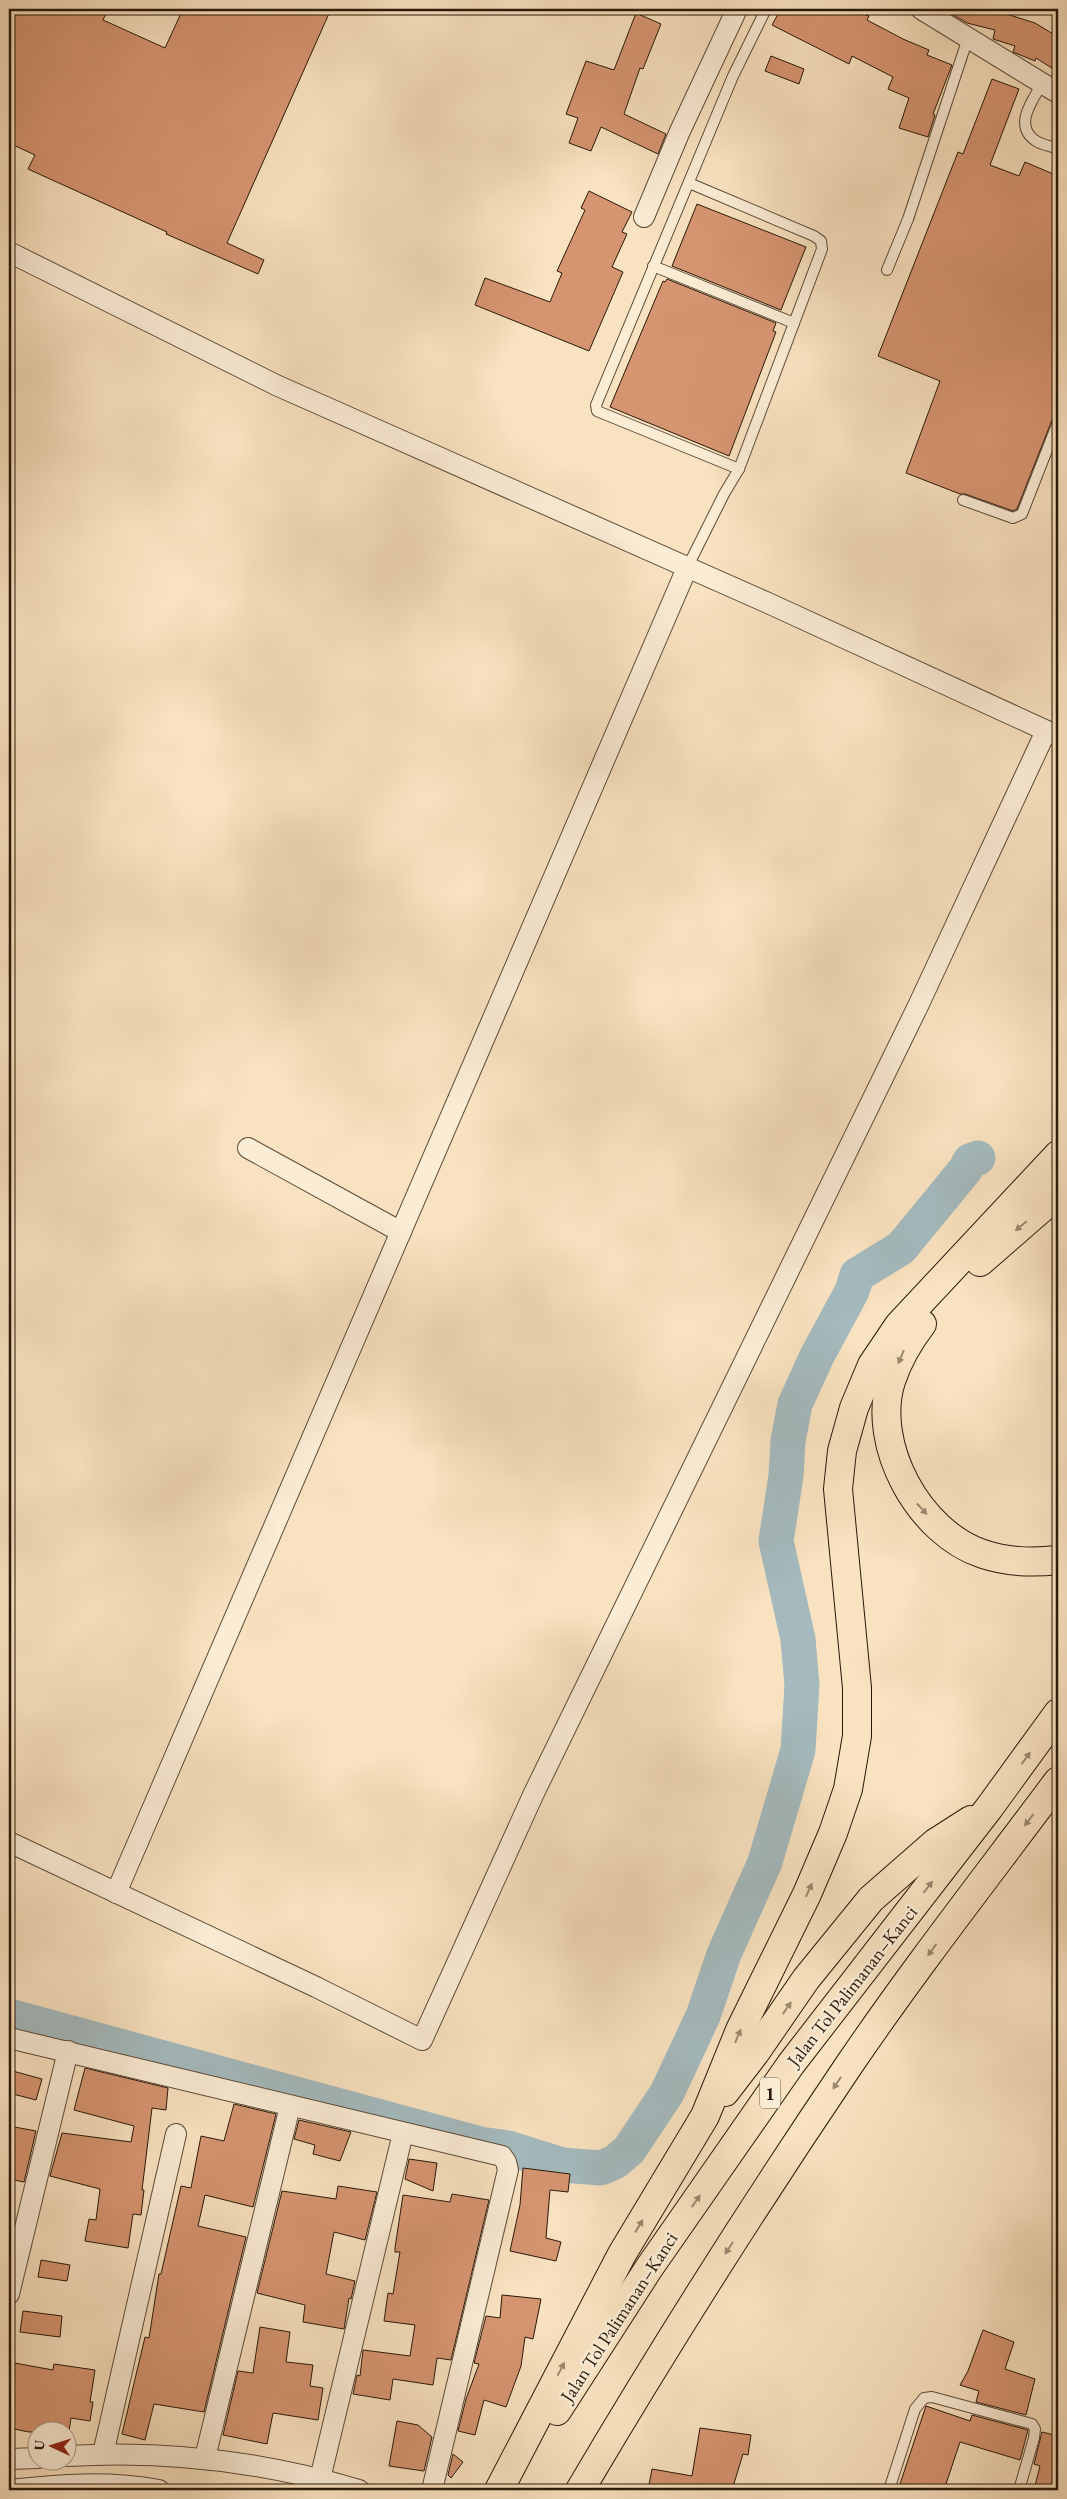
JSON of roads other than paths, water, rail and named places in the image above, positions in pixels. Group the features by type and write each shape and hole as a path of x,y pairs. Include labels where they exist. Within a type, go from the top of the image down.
{"highway":[{"path":"705,2116 740,2030 807,1894 833,1833 848,1789 857,1736 857,1688 838,1489 842,1451 854,1408 872,1365 899,1325 1058,1155"},
{"path":"1058,1194 997,1246 938,1302 908,1342 891,1381 887,1412 890,1450 903,1480 918,1505 937,1524 956,1540 981,1554 1006,1560 1039,1562 1058,1560"},
{"name":"Jalan Tol Palimanan–Kanci","path":"506,2490 650,2268 791,2064 990,1808 1058,1713"},
{"path":"580,2490 648,2375 850,2064 939,1940 1058,1781"},
{"path":"499,2490 622,2254 705,2116 755,2053 806,1980 870,1899 935,1843 990,1808"}],"street":[{"path":"644,217 680,131 737,9"},
{"path":"921,9 1050,89"},
{"path":"9,252 276,384 1052,734 534,1793 422,2040 316,1987 9,1842"},
{"path":"116,1894 687,568"},
{"path":"248,1148 401,1232"},
{"path":"9,2038 502,2156 508,2170 432,2490"},
{"path":"9,2294 68,2051"},
{"path":"205,2458 290,2106"},
{"path":"320,2478 403,2133"},
{"path":"103,2454 176,2134"},
{"path":"78,2455 103,2454 205,2458 320,2478 359,2490"},
{"path":"9,2459 28,2458"},
{"path":"9,2490 64,2483 132,2485 160,2490"}],"lane":[{"path":"739,469 597,411 597,399 733,76 766,9"},
{"path":"887,270 908,219 968,38"},
{"path":"1050,89 1025,116 1026,130 1035,141 1058,149"},
{"path":"687,568 724,494 739,469 819,259 821,241 814,236 689,183"},
{"path":"653,266 794,323"},
{"path":"962,500 1013,518 1018,518 1022,514 1058,422"},
{"path":"889,2490 915,2409 924,2398 932,2397 1032,2424 1035,2429 1034,2438 1019,2490"}],"waterway":[{"path":"9,2016 480,2144 508,2148 562,2165 601,2168 615,2162 629,2150 667,2093 703,2016 724,1954 765,1862 798,1750 802,1685 798,1639 776,1541 786,1476 788,1441 795,1404 817,1356 852,1291 857,1275 901,1248 965,1170 970,1161 978,1158"}]}
